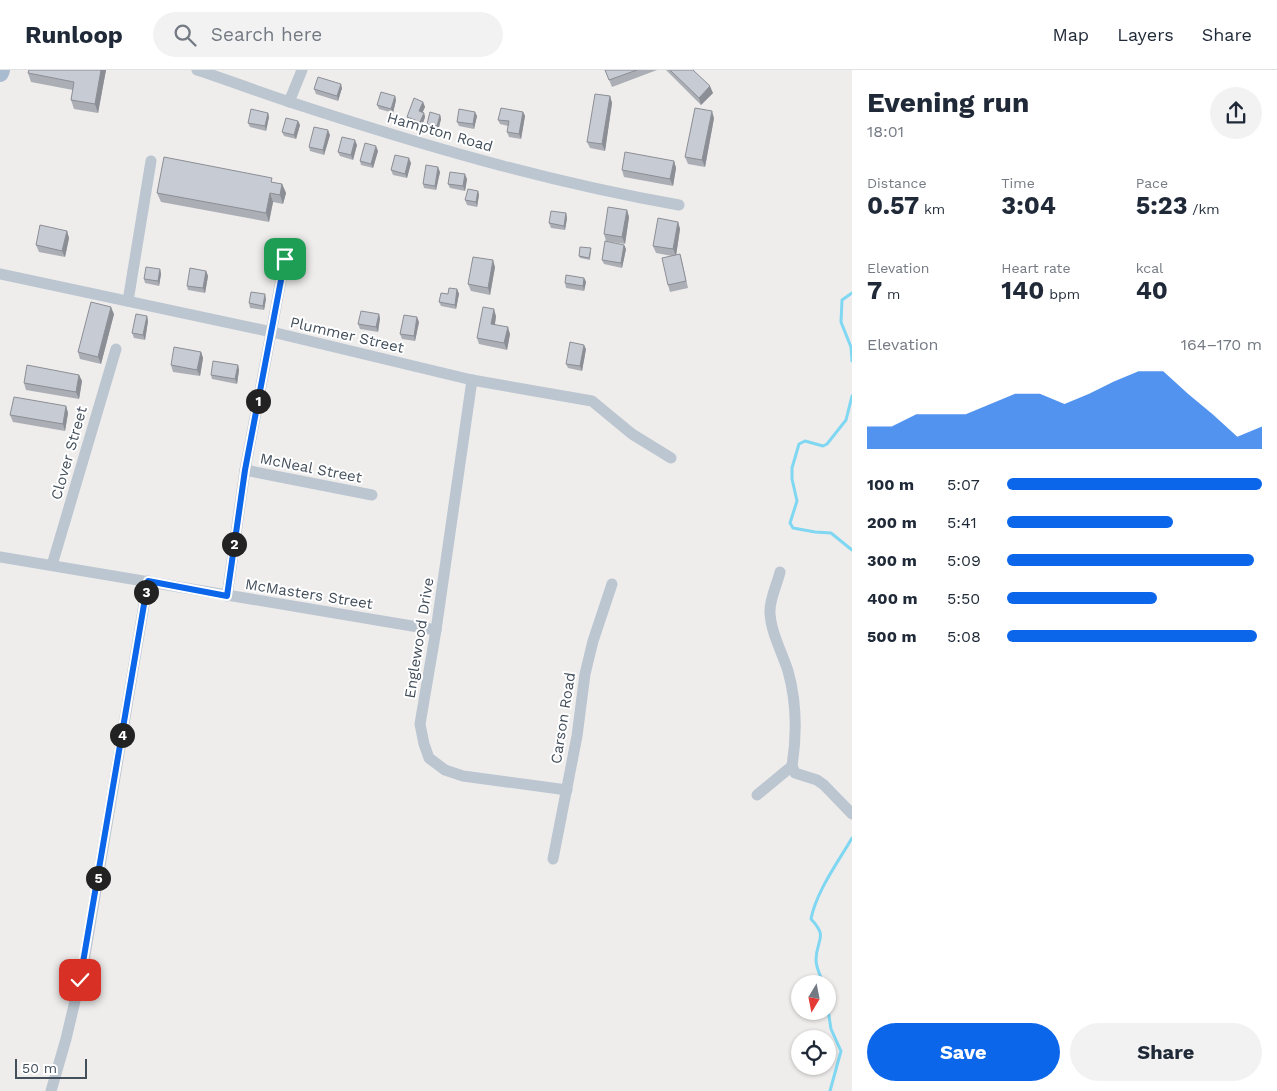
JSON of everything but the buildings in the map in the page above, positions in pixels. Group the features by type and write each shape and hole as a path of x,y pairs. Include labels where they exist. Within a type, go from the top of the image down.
{"street":[{"name":"Hampton Road","path":"197,70 251,87 288,102 435,147 571,184 679,205"},
{"path":"288,102 302,70"},
{"path":"128,301 151,161"},
{"path":"227,596 245,470 285,259"},
{"name":"Plummer Street","path":"0,274 272,332 472,380 592,401 632,434 671,458"},
{"name":"Clover Street","path":"52,565 116,349"},
{"name":"Englewood Drive","path":"472,380 436,630 420,724 424,744 429,758 445,770 463,776 567,790"},
{"name":"McNeal Street","path":"245,470 372,495"},
{"name":"McMasters Street","path":"0,557 436,630"},
{"path":"780,572 770,611 775,637 788,670 796,704 796,731 792,766 794,773 817,780 852,814"},
{"path":"51,1091 66,1039 83,967 148,581"},
{"name":"Carson Road","path":"553,859 577,736 584,674 612,584"},
{"path":"757,795 792,766"}],"waterway":[{"path":"852,293 842,300 841,322 851,347 852,361"},
{"path":"852,396 846,420 827,444 823,446 805,441 799,444 792,468 792,479 797,501 790,523 793,528 831,533 852,550"},
{"path":"820,975 816,960 820,935 819,930 811,919 822,888 852,838"},
{"path":"830,1020 831,1029 841,1051 830,1091"}],"route":[{"path":"80,980 148,581 227,596 245,470 285,259"}]}
